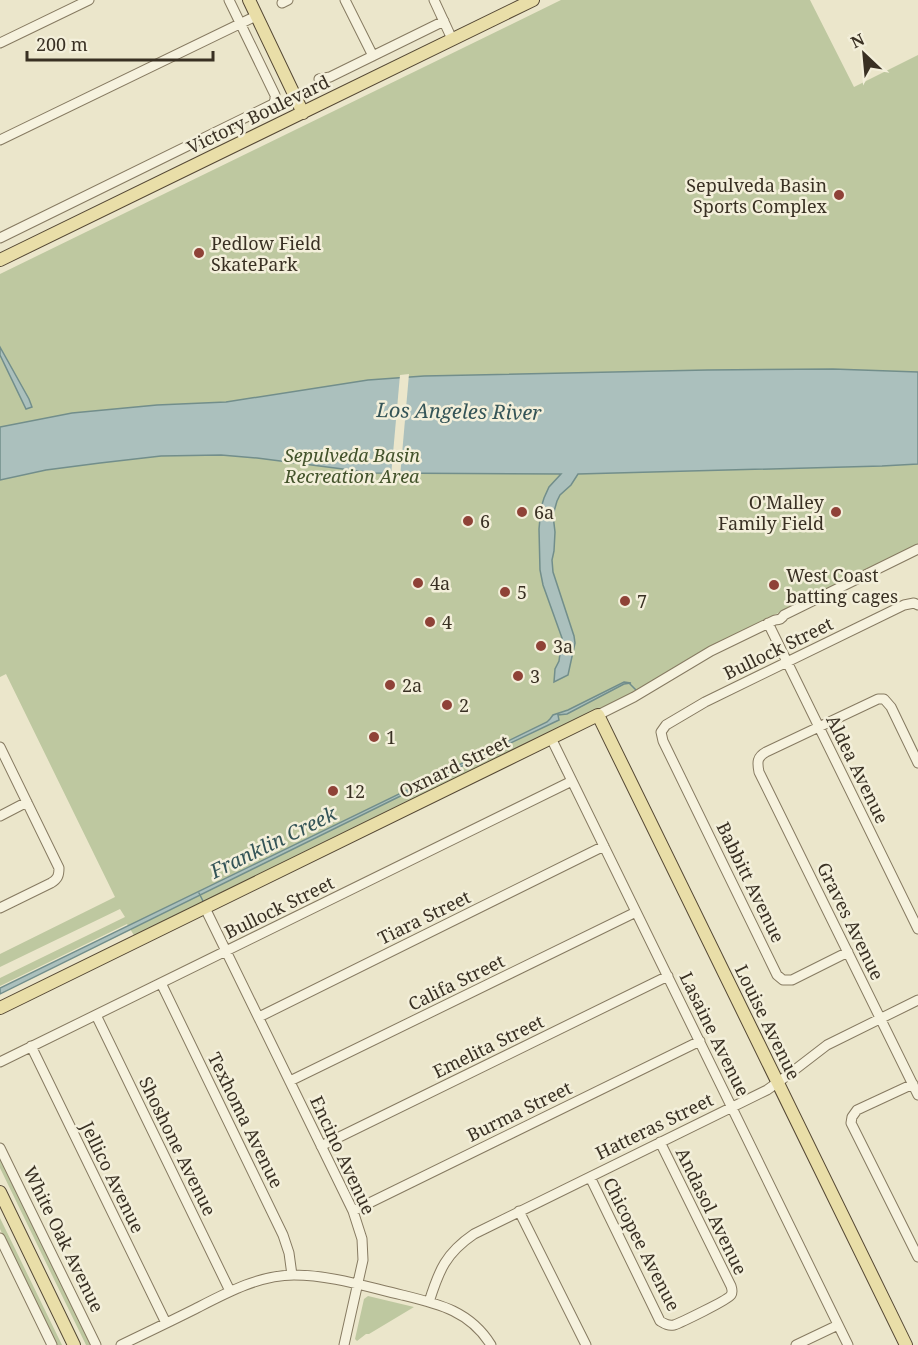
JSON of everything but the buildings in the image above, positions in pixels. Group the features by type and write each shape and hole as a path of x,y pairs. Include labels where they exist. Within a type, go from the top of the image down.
{"main road":[{"path":"249,0 303,113"},
{"name":"Victory Boulevard","path":"0,260 533,0"},
{"name":"Oxnard Street","path":"0,1008 598,715"},
{"name":"Louise Avenue","path":"598,715 906,1345"},
{"name":"White Oak Avenue","path":"0,1192 74,1345"}],"street":[{"path":"0,43 89,0"},
{"path":"229,0 241,24"},
{"path":"345,0 373,56"},
{"path":"434,0 453,39"},
{"path":"0,140 256,16"},
{"name":"Victory Boulevard","path":"319,79 330,77 444,21"},
{"name":"Victory Boulevard","path":"0,238 273,104 275,95 241,24"},
{"name":"Oxnard Street","path":"598,715 634,697 711,651 781,619 784,615 918,549"},
{"name":"Bullock Street","path":"661,732 666,724 696,707 904,605 916,604"},
{"name":"Aldea Avenue","path":"768,623 918,929"},
{"path":"819,727 878,699 884,699 891,706 918,763"},
{"name":"Graves Avenue","path":"819,727 760,755 759,772 918,1095"},
{"name":"Babbitt Avenue","path":"661,732 663,741 777,975 783,980 792,980 848,952"},
{"name":"Lasaine Avenue","path":"551,738 848,1345"},
{"path":"0,747 59,868 58,877 51,883 0,908"},
{"name":"Bullock Street","path":"0,1062 572,781"},
{"path":"0,816 27,802"},
{"name":"Tiara Street","path":"259,1017 604,846"},
{"name":"Encino Avenue","path":"205,908 360,1228 363,1260 344,1345"},
{"name":"Califa Street","path":"290,1081 636,912"},
{"name":"Emelita Street","path":"321,1146 668,976"},
{"name":"Texhoma Avenue","path":"161,983 283,1235 289,1253 292,1275"},
{"name":"Hatteras Street","path":"429,1302 438,1274 446,1260 474,1233 767,1090 827,1045 918,1000"},
{"name":"Shoshone Avenue","path":"96,1015 230,1292"},
{"name":"Burma Street","path":"353,1211 700,1041"},
{"name":"Jellico Avenue","path":"31,1046 166,1323"},
{"path":"913,1084 857,1110 851,1123 918,1257"},
{"name":"Andasol Avenue","path":"660,1142 730,1281 732,1292 720,1303 677,1324 666,1325"},
{"name":"White Oak Avenue","path":"0,1148 96,1345"},
{"name":"Chicopee Avenue","path":"590,1177 656,1315 666,1325"},
{"path":"519,1211 586,1345"},
{"path":"0,1238 52,1345"},
{"path":"121,1345 230,1292 264,1280 292,1275 319,1277 358,1285 446,1307 464,1316 482,1332 491,1345"},
{"path":"796,1345 838,1325"}],"green space":[{"name":"Sepulveda Basin Recreation Area","path":"561,0 810,0 854,87 918,55 918,544 703,650 628,695 135,937 127,924 0,986 0,978 125,917 120,909 0,967 0,954 115,897 6,674 0,677 0,274"},
{"path":"0,1158 91,1345 86,1345 0,1168"},
{"path":"0,1218 62,1345 56,1345 0,1229"},
{"path":"368,1296 414,1307 357,1341 355,1339 364,1299"}],"water":[{"path":"0,347 32,407 26,409 0,355"},
{"name":"Los Angeles River","path":"833,369 918,372 918,464 578,474 571,485 560,495 553,515 555,532 553,572 575,643 568,675 554,682 562,638 543,585 540,570 539,529 544,498 549,487 561,474 374,473 221,455 161,456 46,470 0,480 0,427 72,413 157,405 226,402 368,380 424,376"},
{"path":"624,682 631,683 624,684 567,714 558,715 559,720 0,994 0,988 547,722 553,715"}],"pier":[{"path":"409,374 400,477 391,476 400,375"}],"waterway":[{"path":"629,683 636,690"},
{"path":"552,750 563,773"},
{"path":"199,893 204,903"}],"place":[{"name":"Sepulveda Basin Sports Complex","path":"839,195"},
{"name":"Pedlow Field SkatePark","path":"199,253"},
{"name":"6a","path":"522,512"},
{"name":"O'Malley Family Field","path":"836,512"},
{"name":"6","path":"468,521"},
{"name":"4a","path":"418,583"},
{"name":"West Coast batting cages","path":"774,585"},
{"name":"5","path":"505,592"},
{"name":"7","path":"625,601"},
{"name":"4","path":"430,622"},
{"name":"3a","path":"541,646"},
{"name":"3","path":"518,676"},
{"name":"2a","path":"390,685"},
{"name":"2","path":"447,705"},
{"name":"1","path":"374,737"},
{"name":"12","path":"333,791"}],"water label":[{"name":"Franklin Creek","path":"273,842"}]}
